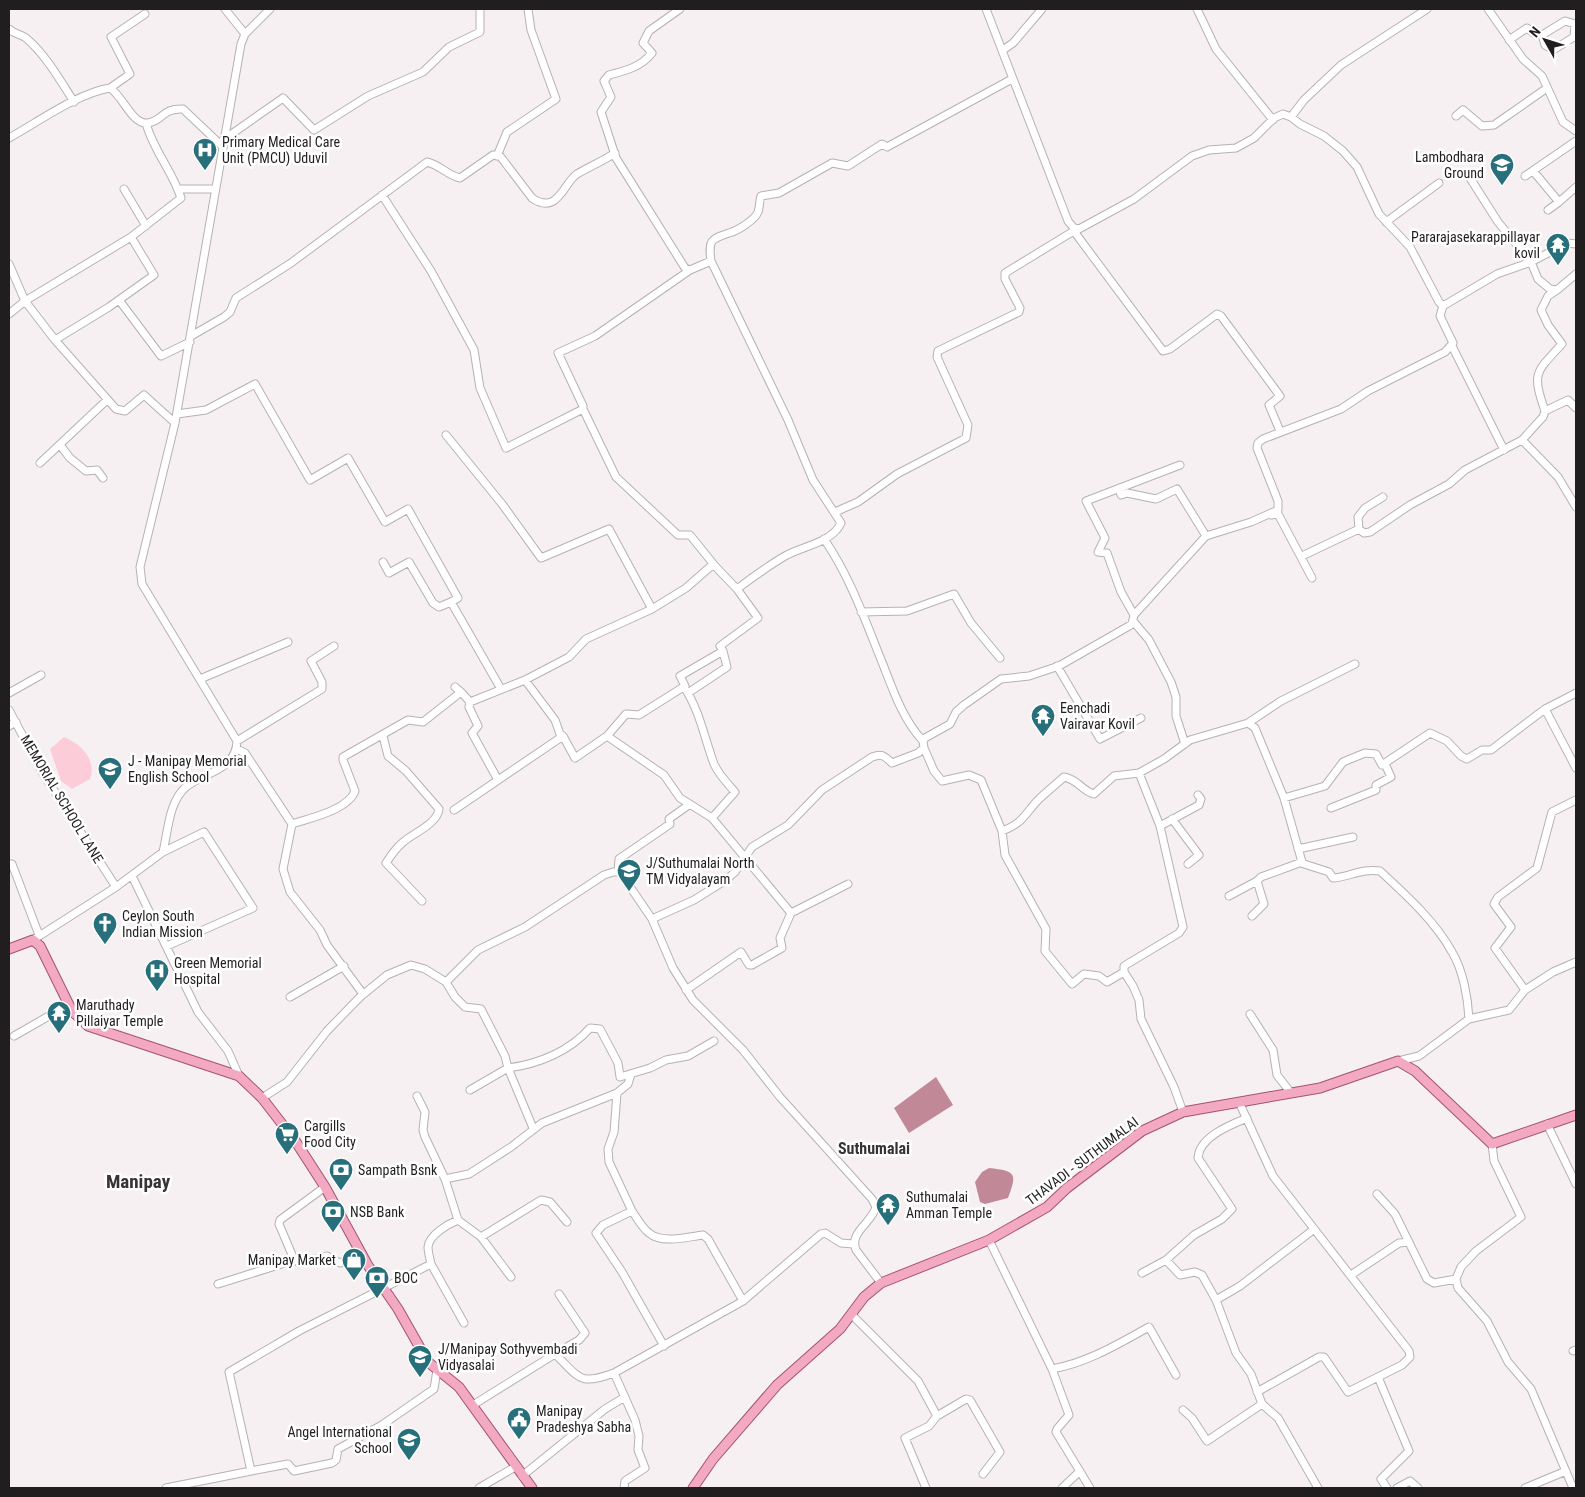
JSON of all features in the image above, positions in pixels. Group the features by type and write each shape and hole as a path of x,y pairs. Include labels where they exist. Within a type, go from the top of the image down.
{"main road":[{"path":"9,949 36,938 68,1006 88,1026 239,1076 262,1098 296,1142 325,1187 362,1254 398,1309 428,1362 459,1388 532,1488"},
{"path":"1398,1061 1415,1071 1492,1144 1576,1115"},
{"name":"THAVADI - SUTHUMALAI","path":"694,1488 712,1459 777,1385 840,1329 864,1297 881,1283 989,1240 1047,1207 1142,1131 1183,1112 1320,1088 1398,1061"}],"street":[{"path":"225,9 246,34"},
{"path":"270,9 246,34 241,44 222,143 191,339 177,414 140,566 142,584 200,679 237,745 245,753 292,824 283,869 290,892 320,930 327,945 363,994"},
{"path":"222,143 283,98 314,130 368,96 423,72 449,47 480,32 480,9"},
{"path":"497,156 507,132 556,99 531,30 528,9"},
{"path":"680,9 649,31 643,43 652,53 646,61 627,71 609,75 604,81 612,97 601,112 615,154 680,261 685,268 690,270"},
{"path":"986,9 1068,221 1077,229"},
{"path":"1003,50 1014,43 1042,9"},
{"path":"1197,9 1216,49 1273,120"},
{"path":"1291,117 1304,100 1340,65 1427,9"},
{"path":"1488,9 1523,59 1542,76 1563,122 1576,132"},
{"path":"9,138 100,89 110,88 130,74 111,37 145,14"},
{"path":"1510,40 1527,28 1534,33 1542,35 1565,21 1576,23 1574,37 1553,50 1545,45 1542,35"},
{"path":"9,29 13,33 25,37 47,61 74,102"},
{"path":"737,589 773,563 824,538 841,523 813,480 788,420 711,261 709,246 720,234 730,233 752,219 758,212 761,196 779,193 832,163 848,166 882,144 887,147 1012,79"},
{"path":"110,88 118,93 134,118 151,123 172,108 183,109 222,143"},
{"path":"1456,116 1463,110 1482,126 1494,125 1547,88"},
{"path":"835,512 858,502 897,474 966,438 968,425 937,357 938,351 1019,312 1020,308 1005,273 1077,229 1134,198 1192,156 1209,150 1236,148 1254,138 1273,120 1283,114 1324,136 1343,151 1357,167 1372,201 1386,222 1410,247 1439,302 1443,306"},
{"path":"9,314 25,301 131,236 176,204 180,198 178,189 150,137 146,123"},
{"path":"1525,176 1534,172 1576,141"},
{"path":"120,300 160,356 191,339 224,317 230,312 236,298 291,263 427,162 437,164 451,176 460,178 493,155 500,156 532,198 539,203 548,203 558,197 574,175 615,154"},
{"path":"1534,172 1559,202"},
{"path":"1470,178 1498,222 1531,262 1538,279 1550,289 1557,290"},
{"path":"1386,222 1439,183"},
{"path":"1548,210 1576,187"},
{"path":"124,189 146,226"},
{"path":"178,189 215,189"},
{"path":"382,195 431,272 474,350 480,388 506,448 583,409"},
{"path":"1077,229 1076,234 1163,351 1170,349 1218,314 1221,316 1280,396 1269,405 1280,431"},
{"path":"55,340 120,300 154,275 131,236"},
{"path":"1504,450 1452,346 1453,342 1440,316 1443,306 1497,274 1531,262 1567,243 1576,244"},
{"path":"525,680 555,720 561,737 563,736 575,758 607,736 626,714 638,715 727,667 720,646 758,618 737,589 690,535 678,535 616,477 558,353 595,336 690,270 711,261"},
{"path":"9,264 25,301 55,340 116,409 125,411 144,395 175,423"},
{"path":"1545,411 1536,383 1542,365 1562,344 1548,325 1541,310 1548,296 1576,274"},
{"path":"1270,515 1278,510 1278,501 1257,448 1258,443 1280,431 1340,409 1368,391 1445,352 1452,346"},
{"path":"177,414 206,410 255,384 310,480 348,458 385,522 408,509 458,598 439,607 433,603 409,562 389,573 383,562"},
{"path":"40,463 107,400"},
{"path":"1383,496 1365,508 1358,518 1359,529 1364,533 1370,532 1410,505 1449,484 1465,470 1522,440 1545,411 1568,400 1576,408"},
{"path":"446,434 502,504 541,558 609,529 652,609"},
{"path":"1522,440 1558,477 1576,506"},
{"path":"60,445 70,458 86,471 97,470 103,478"},
{"path":"1180,465 1086,501 1105,538 1098,552 1107,554 1121,592 1171,682 1176,697 1176,716 1186,744"},
{"path":"1119,488 1121,494 1128,493 1156,499 1177,489 1206,536"},
{"path":"652,919 694,900 726,880 735,872 744,857 760,840 798,817 822,790 872,757 880,754 885,755 892,763 918,753 925,738 950,724 956,712 980,691 1001,679 1029,676 1057,666 1129,626 1206,536 1278,514 1312,578"},
{"path":"1302,556 1359,529"},
{"path":"824,538 841,563 893,690 913,731 923,745 934,772 942,781 969,774 981,780 1002,832 1006,855 1046,929 1045,951 1072,984 1084,974 1099,976 1107,982 1124,972"},
{"path":"470,702 525,680 568,657 586,638 652,609 686,588 710,567 715,566"},
{"path":"862,612 907,611 954,594 971,622 1000,658"},
{"path":"451,602 501,689"},
{"path":"200,679 288,642"},
{"path":"163,852 174,803 186,787 217,771 232,759 237,745 322,688 322,682 311,661 334,646"},
{"path":"712,818 735,792 721,776 714,763 700,717 680,676 723,651"},
{"path":"1002,832 1014,826 1030,812 1038,800 1064,777 1075,779 1094,794 1114,776 1139,773 1186,744 1248,722 1281,701 1356,664"},
{"path":"1057,666 1100,739 1141,718"},
{"path":"9,693 41,675"},
{"path":"292,824 335,810 353,796 355,791 343,758 408,720 423,722 458,689 470,702 469,707 478,726 472,733 498,780"},
{"path":"1385,764 1430,733 1447,741 1461,756 1467,758 1482,750 1491,750 1545,709 1576,693"},
{"path":"1545,709 1576,768"},
{"name":"MEMORIAL SCHOOL LANE","path":"9,710 12,724 116,887"},
{"path":"1248,722 1255,728 1284,798 1301,863"},
{"path":"383,736 388,756 406,771 439,809 438,815 432,822 398,846 386,863 422,900"},
{"path":"607,736 664,775 680,798 712,818 791,913"},
{"path":"454,810 561,737"},
{"path":"1284,798 1326,786 1343,762 1365,753 1376,754 1382,765 1385,764 1391,777 1376,785 1376,790 1331,808"},
{"path":"1139,773 1160,826 1183,927 1179,933 1124,966 1124,972 1139,1000 1141,1019 1174,1087 1183,1112"},
{"path":"1160,826 1199,805 1201,799 1198,795"},
{"path":"1524,990 1494,948 1511,927 1494,904 1498,897 1538,868 1552,812 1576,800"},
{"path":"618,872 619,859 670,824 668,820 690,804"},
{"path":"1172,819 1199,856 1188,864"},
{"path":"9,864 12,864 36,938 116,887 163,852 204,832 253,908 167,946"},
{"path":"1298,849 1353,837"},
{"path":"1229,896 1261,877 1301,863 1329,872 1333,878 1364,871 1380,871 1415,903 1452,952 1459,971 1469,1019"},
{"path":"446,982 478,950 489,942 525,927 604,875 618,872 626,878 652,919 673,968 686,990 712,1021 743,1050 780,1096 872,1199 876,1207 870,1221 854,1236 854,1244 856,1250 881,1283"},
{"path":"132,876 198,1012 228,1051 239,1076"},
{"path":"1252,916 1264,904 1257,881"},
{"path":"686,990 741,952 749,964 752,965 782,948 780,938 791,913 848,884"},
{"path":"1398,1061 1420,1056 1469,1019 1509,1010 1524,990 1553,972 1576,962"},
{"path":"262,1098 291,1077 326,1030 363,994 387,975 411,965 425,969 446,982 465,1007 481,1009 505,1056 508,1068 533,1128"},
{"path":"290,997 344,966"},
{"path":"14,1036 68,1006"},
{"path":"1250,1014 1273,1050 1277,1075 1291,1093"},
{"path":"470,1090 508,1068 529,1066 554,1056 583,1036 590,1028 600,1029 618,1063 620,1077 650,1068 666,1060 688,1056 714,1041"},
{"path":"445,1179 469,1174 511,1146 533,1128 617,1093 628,1084 631,1074"},
{"path":"617,1093 614,1132 608,1149 609,1162 632,1211 649,1234 675,1239 702,1234 708,1239 742,1301"},
{"path":"417,1096 425,1112 423,1130 445,1179 458,1220 481,1237 510,1278"},
{"path":"1239,1102 1273,1176 1313,1230 1351,1275 1409,1351 1410,1357 1402,1365 1348,1392 1324,1357 1319,1357 1257,1392"},
{"path":"1142,1273 1166,1260 1194,1235 1222,1219 1232,1209 1198,1158 1198,1152 1204,1143 1247,1118"},
{"path":"1547,1124 1576,1184"},
{"path":"1492,1144 1494,1161 1521,1217 1476,1251 1461,1267 1456,1280 1458,1288 1487,1321 1508,1362 1531,1389 1574,1488"},
{"path":"325,1187 280,1220 279,1224 293,1257 299,1263 327,1256 340,1263 362,1254"},
{"path":"1377,1194 1395,1214 1429,1281 1434,1283 1456,1280"},
{"path":"481,1237 541,1200 550,1202 567,1222"},
{"path":"632,1211 603,1225 596,1233 622,1272 664,1346"},
{"path":"458,1220 432,1238 428,1246 431,1264 464,1323"},
{"path":"1216,1300 1240,1286 1313,1230"},
{"path":"556,1354 582,1379 592,1381 614,1373 742,1301 821,1234 825,1233 841,1243 854,1244"},
{"path":"989,1240 1052,1369 1069,1415 1056,1432 1090,1488"},
{"path":"1351,1275 1399,1243 1409,1242"},
{"path":"218,1284 288,1262 293,1257"},
{"path":"1166,1260 1180,1275 1195,1272 1202,1275 1216,1300 1232,1344 1251,1374 1262,1404 1278,1418 1318,1488"},
{"path":"251,1471 229,1372 299,1331 382,1287 431,1264"},
{"path":"473,1405 578,1340 584,1333 559,1294"},
{"path":"852,1315 918,1381 937,1416"},
{"path":"1052,1369 1065,1367 1110,1349 1149,1327 1176,1375"},
{"path":"166,1488 288,1464 294,1471 332,1463 336,1460 338,1449 382,1425 434,1389 436,1370"},
{"path":"614,1373 634,1420 639,1436 638,1450 645,1468 642,1472 625,1481 624,1488"},
{"path":"1378,1377 1409,1451 1381,1478 1387,1488"},
{"path":"522,1476 605,1409 625,1397"},
{"path":"926,1488 905,1438 929,1426 937,1416 966,1399 970,1400 1000,1452 983,1474"},
{"path":"1183,1410 1192,1418 1207,1441 1262,1404"},
{"path":"479,1488 515,1467"},
{"path":"1525,1488 1566,1471"},
{"path":"1062,1488 1079,1472"},
{"path":"1397,1488 1410,1481 1418,1488"}],"shaded area":[{"path":"64,737 82,748 91,765 90,779 72,789 61,781 50,749"},
{"path":"936,1077 953,1105 909,1133 894,1108"},
{"path":"989,1168 1010,1172 1013,1184 1008,1198 985,1204 980,1202 975,1182 982,1172"}],"place":[{"name":"Primary Medical Care Unit (PMCU) Uduvil","path":"205,171"},
{"name":"Lambodhara Ground","path":"1502,186"},
{"name":"Pararajasekarappillayar kovil","path":"1558,266"},
{"name":"Eenchadi Vairavar Kovil","path":"1043,737"},
{"name":"J - Manipay Memorial English School","path":"110,790"},
{"name":"J/Suthumalai North TM Vidyalayam","path":"629,892"},
{"name":"Ceylon South Indian Mission","path":"105,945"},
{"name":"Green Memorial Hospital","path":"157,992"},
{"name":"Maruthady Pillaiyar Temple","path":"59,1034"},
{"name":"Cargills Food City","path":"287,1155"},
{"name":"Sampath Bsnk","path":"341,1191"},
{"name":"Suthumalai Amman Temple","path":"888,1226"},
{"name":"NSB Bank","path":"333,1233"},
{"name":"Manipay Market","path":"354,1281"},
{"name":"BOC","path":"377,1299"},
{"name":"J/Manipay Sothyvembadi Vidyasalai","path":"420,1378"},
{"name":"Manipay Pradeshya Sabha","path":"519,1440"},
{"name":"Angel International School","path":"409,1461"}],"district":[{"name":"Suthumalai","path":"874,1148"},
{"name":"Manipay","path":"138,1181"}]}
